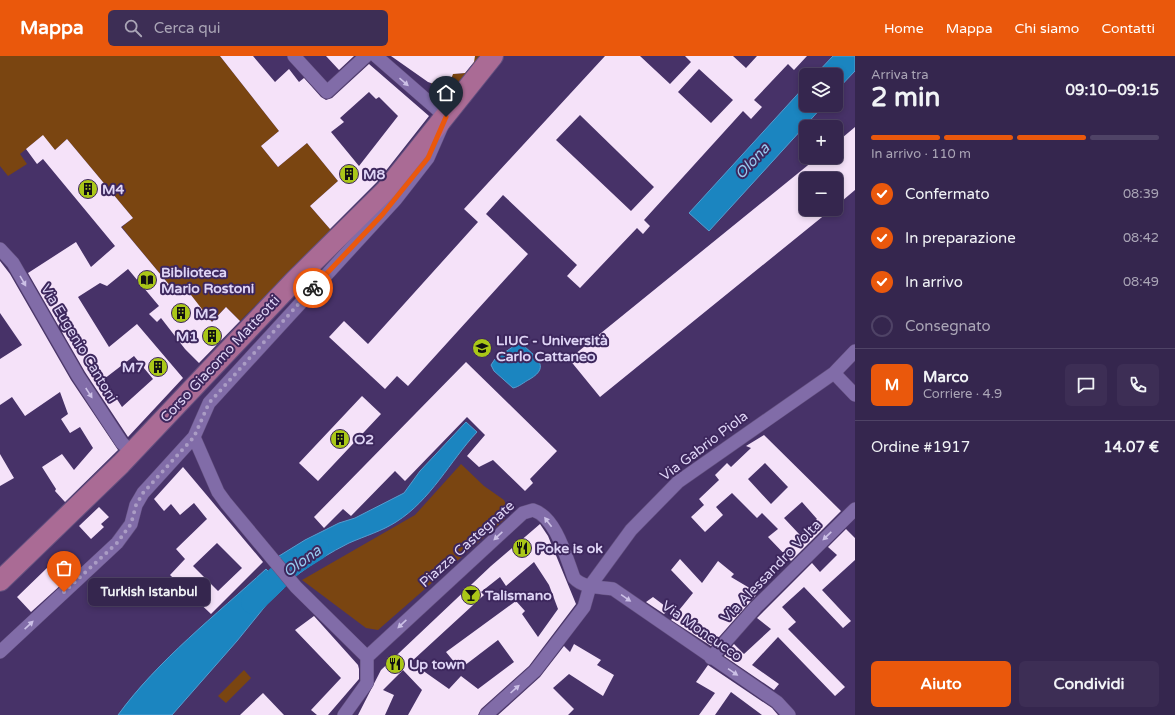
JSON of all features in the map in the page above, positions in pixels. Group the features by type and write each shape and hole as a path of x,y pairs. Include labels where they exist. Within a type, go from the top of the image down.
{"main road":[{"name":"Corso Giacomo Matteotti","path":"0,581 132,452 294,281 386,190 446,117 493,56"}],"street":[{"path":"294,56 328,92 366,56"},
{"path":"0,652 117,543 131,524 136,505 143,493 194,437 209,403 396,199 428,158 446,117 376,56"},
{"path":"367,230 386,190"},
{"name":"Via Eugenio Cantoni","path":"0,249 13,263 78,376 122,443 132,452"},
{"name":"Via Gabrio Piola","path":"486,715 536,671 584,607 590,586 631,530 678,482 834,373 855,351"},
{"path":"834,373 855,395"},
{"path":"194,437 218,492 296,587 367,657 367,683 344,715"},
{"name":"Via Alessandro Volta","path":"711,658 756,607 855,509"},
{"name":"Piazza Castegnate","path":"367,657 528,511 537,511 546,518 556,533 574,578 582,585 590,586"},
{"name":"Via Moncucco","path":"590,586 613,589 711,658 777,702 789,715"}],"shaded area":[{"path":"0,56 220,56 279,131 261,146 278,167 307,143 338,181 310,206 331,230 240,321 226,307 211,322 185,287 176,293 128,235 122,227 133,218 67,139 55,150 42,136 20,154 27,164 8,176 0,166"},
{"path":"473,56 481,56 450,94 446,94 431,84 432,82 436,85 446,86 448,84 451,72 460,74 470,69"},
{"path":"461,464 484,486 504,500 507,507 505,519 378,630 366,628 302,580 415,515"},
{"path":"244,670 251,678 226,703 218,696"}],"water":[{"path":"833,56 855,56 855,71 843,84 843,68 822,68"},
{"path":"799,93 799,112 818,112 810,120 799,120 799,132 709,231 689,213"},
{"path":"517,344 522,344 536,357 539,361 540,370 530,379 513,388 494,371 491,365 495,359"},
{"path":"466,422 477,432 430,492 420,503 396,522 379,531 342,546 297,575 279,556 305,540 339,523 355,518 404,493 420,471"},
{"path":"266,569 284,588 267,604 237,641 172,715 118,715 151,675 169,657"}],"building":[{"path":"220,56 253,56 275,82 289,69 299,82 304,78 321,97 326,100 332,98 369,64 429,116 377,182 330,229 310,206 338,181 307,143 278,167 261,146 279,131","holes":["369,92 376,99 379,97 398,116 359,166 331,132 344,122 340,118"]},
{"path":"326,56 354,56 339,70"},
{"path":"391,56 475,56 474,62 465,73 453,74 450,82 442,87 428,82"},
{"path":"605,56 640,56 670,84 691,62 685,56 733,56 746,68 757,56 807,56 794,70 788,64 754,100 762,107 751,119 743,111 644,220 650,226 643,234 637,228 580,288 567,276 577,265 503,195 486,214 528,254 408,386 397,376 385,389 329,337 344,321 368,344 478,222 464,209","holes":["699,69 733,100 711,123 678,92","580,115 654,187 631,211 556,140"]},
{"path":"855,127 855,190 843,200 843,172 800,172 809,164 843,164 843,137"},
{"path":"43,135 55,150 67,139 133,218 121,227 176,293 184,286 212,322 226,307 240,321 199,363 185,349 161,318 157,322 149,314 159,306 128,269 107,286 100,283 78,297 109,347 137,324 183,378 128,437 85,372 28,273 76,242 91,267 115,246 43,159 37,164 26,149","holes":["134,356 153,379 122,407 104,379"]},
{"path":"799,172 799,216 823,216 600,397 569,359"},
{"path":"0,261 10,274 71,380 118,450 65,502 55,491 56,489 42,467 62,454 74,470 93,448 80,427 70,433 61,419 68,414 60,392 25,416 12,397 0,405 0,359 22,345 0,313"},
{"path":"466,362 557,451 530,479 533,483 525,491 493,460 479,467 467,456 485,435 467,417 405,481 395,471 351,516 343,509 324,528 314,517"},
{"name":"O2","path":"362,396 381,414 318,481 299,463"},
{"path":"764,435 841,511 791,561 768,537 778,529 762,513 757,518 732,493 716,507 723,515 705,532 691,517 704,505 699,499 719,480 715,475 727,463 731,467 751,448 746,446","holes":["765,463 788,487 771,504 748,479","802,502 817,519 800,535 784,518"]},
{"path":"0,454 14,478 0,486"},
{"path":"183,467 263,562 211,614 170,575 185,559 176,549 207,519 194,503 180,515 171,504 164,511 154,499","holes":["217,543 242,568 218,591 193,566"]},
{"path":"99,507 109,517 101,524 104,527 91,539 79,526"},
{"path":"540,524 548,536 576,604 529,666 481,709 478,715 408,715 422,690 403,670 383,690 394,695 385,715 358,715 381,670 491,566","holes":["534,562 549,585 558,609 538,637 522,614 525,611 516,601 446,652 460,669 498,640 514,662 478,689 461,676 449,689 422,670 419,672 411,662 484,595 481,592 500,577 506,586"]},
{"path":"846,529 855,538 855,560 822,590 851,621 843,628 804,587 782,607 796,622 788,629 845,687 835,696 778,637 752,665 779,684 774,690 724,656 734,644 744,654 771,629 757,618 812,563 820,572 837,555 828,547"},
{"path":"680,559 702,583 718,561 734,574 731,577 758,593 711,646 671,620 693,593 671,570"},
{"path":"48,567 63,583 31,612 17,597"},
{"path":"653,597 669,609 664,614 646,602"},
{"path":"314,616 358,665 359,669 359,679 328,715 317,715 311,710 341,678 295,630"},
{"path":"574,644 601,660 597,665 614,675 603,696 569,674 553,688 574,709 568,715 498,715 540,677 564,646 570,652"},
{"path":"708,665 772,708 778,715 762,715 731,692 715,715 699,715 715,693 696,682"},
{"path":"263,693 284,715 240,715"}],"waterway":[{"name":"Olona","path":"253,602 293,563 317,548"}],"way so far":[{"path":"64,592 117,543 131,524 136,505 143,493 194,437 209,403 313,288"}],"place":[{"name":"M8","path":"349,174"},
{"name":"M4","path":"88,189"},
{"name":"Biblioteca Mario Rostoni","path":"147,280"},
{"name":"M2","path":"181,313"},
{"name":"M1","path":"212,336"},
{"name":"LIUC - Università Carlo Cattaneo","path":"482,348"},
{"name":"M7","path":"158,367"},
{"name":"O2","path":"340,439"},
{"name":"Poke is ok","path":"522,548"},
{"name":"Turkish Istanbul","path":"64,592"},
{"name":"Talismano","path":"471,595"},
{"name":"Up town","path":"395,664"}],"route":[{"path":"313,288 382,215 428,158 446,117"}]}
